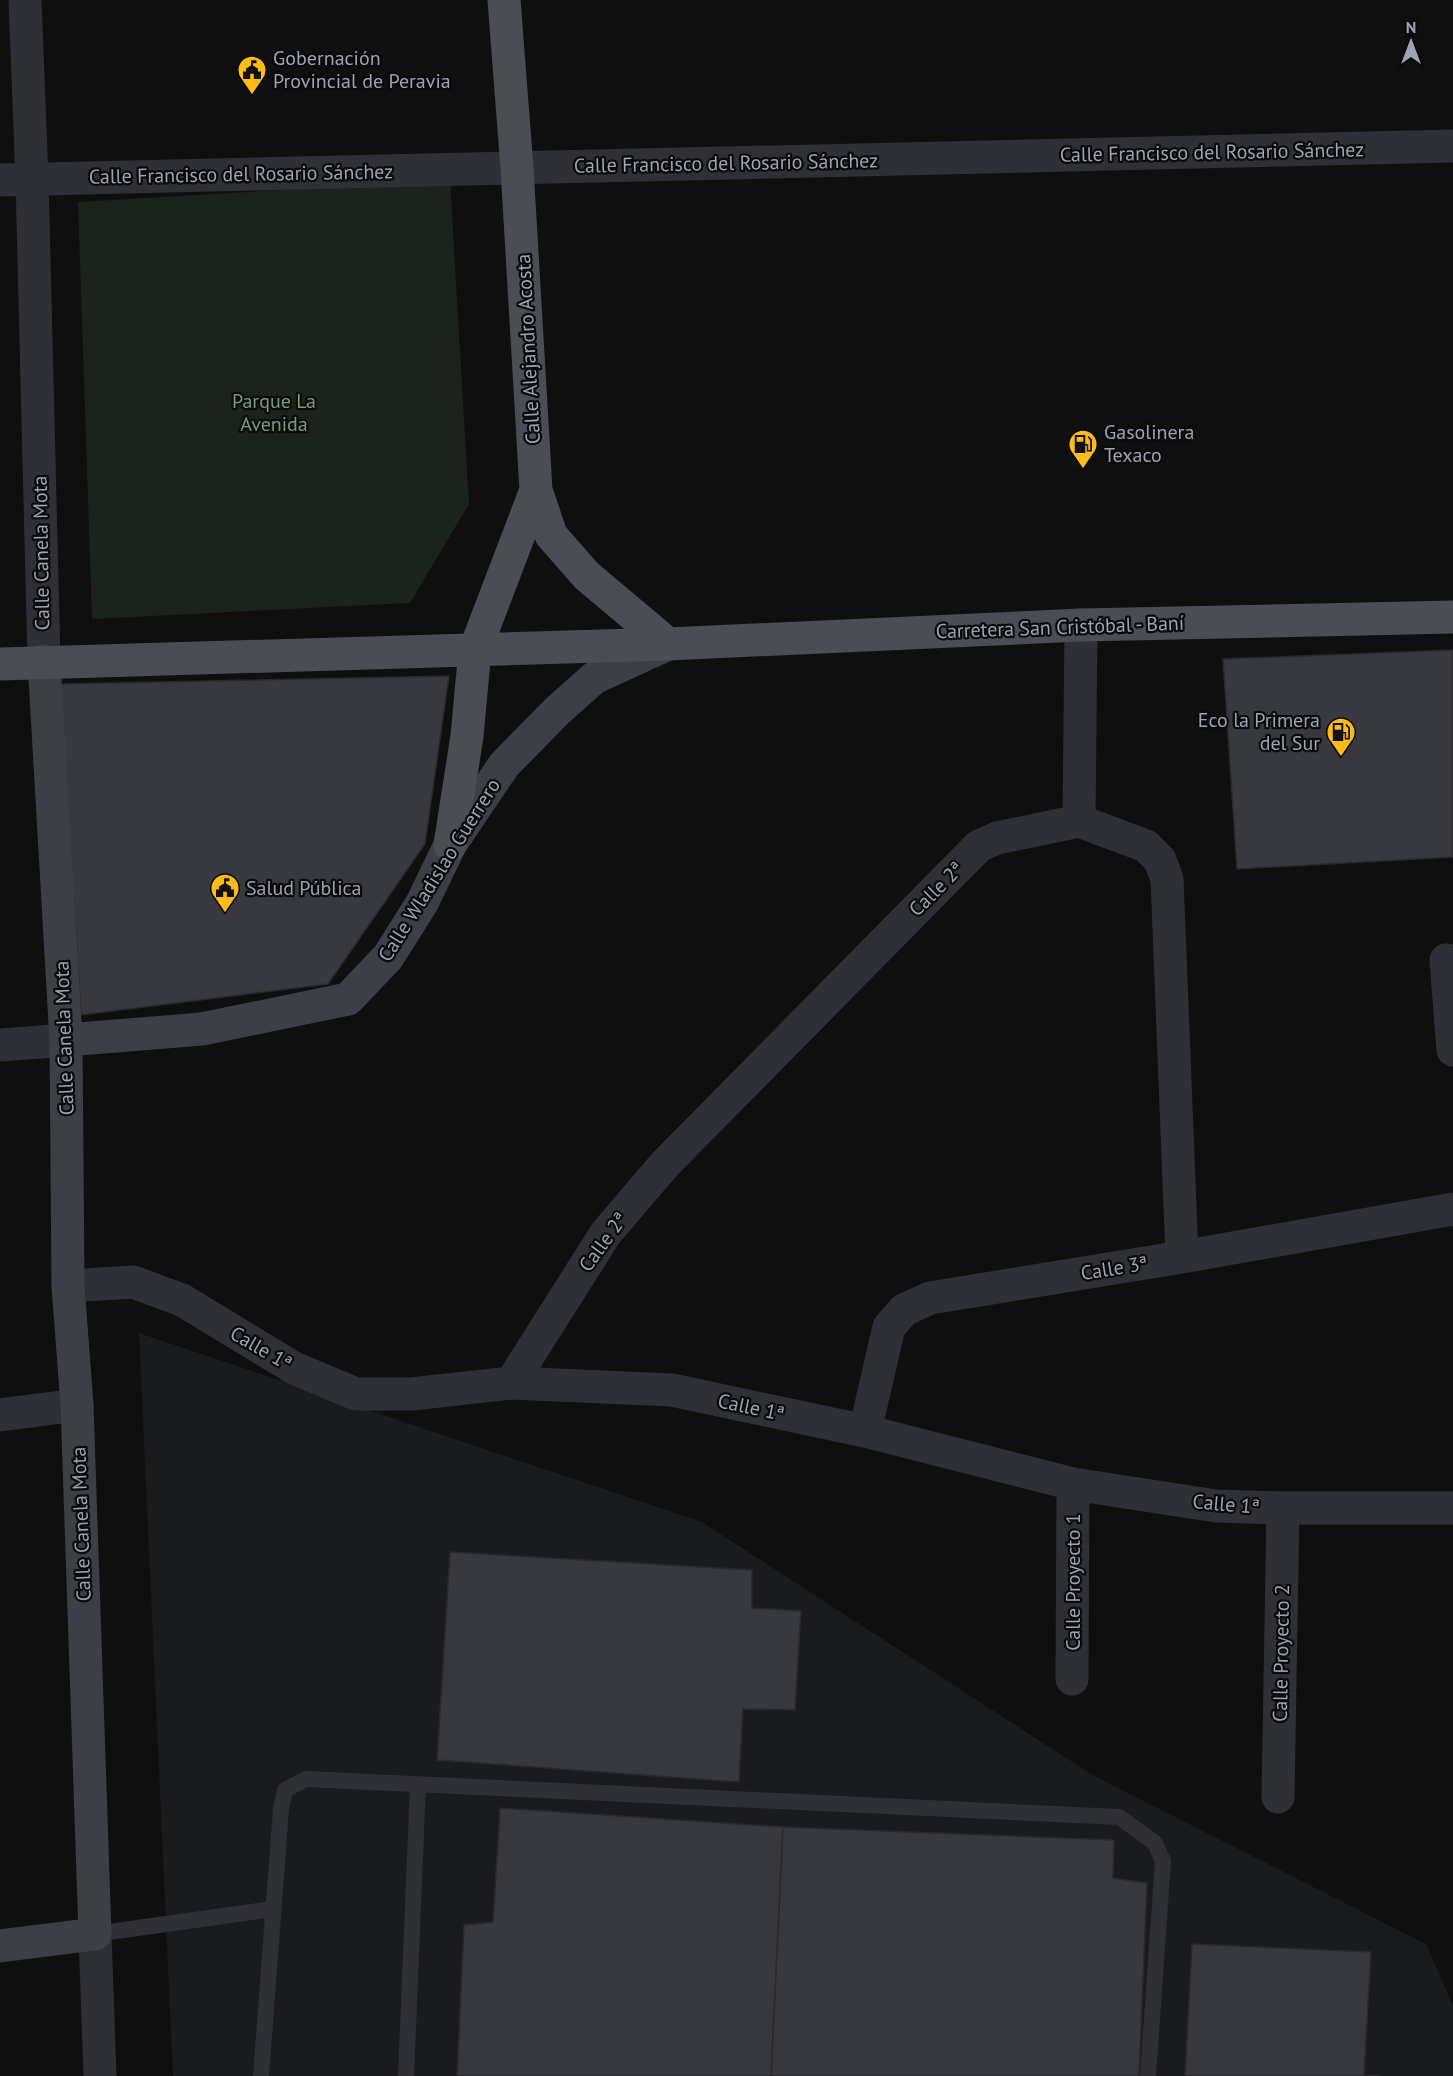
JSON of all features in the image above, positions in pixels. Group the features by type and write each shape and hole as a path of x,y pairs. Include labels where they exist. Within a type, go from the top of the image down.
{"main road":[{"name":"Calle Alejandro Acosta","path":"504,0 517,168 536,490 551,535 586,575 668,644"},
{"path":"450,845 467,736 475,650 536,490"},
{"name":"Carretera San Cristóbal - Baní","path":"0,664 668,644 1080,625 1453,616"},
{"name":"Calle Wladislao Guerrero","path":"66,1040 202,1029 348,999 388,957 422,903 450,845 504,765 557,711 594,678 668,644"},
{"name":"Calle Canela Mota","path":"44,661 66,1040 68,1286 77,1405 95,1934"},
{"path":"0,1946 95,1934"}],"street":[{"name":"Calle Canela Mota","path":"25,0 32,179 44,661"},
{"name":"Calle Francisco del Rosario Sánchez","path":"0,180 1453,146"},
{"path":"1080,625 1079,821 1146,846 1160,860 1167,879 1182,1257"},
{"name":"Calle 2ª","path":"511,1383 606,1233 665,1164 979,846 997,838 1079,821"},
{"path":"1446,960 1453,1050"},
{"name":"Calle Wladislao Guerrero","path":"0,1045 66,1040"},
{"name":"Calle 3ª","path":"865,1431 889,1327 904,1310 930,1298 1182,1257 1453,1209"},
{"name":"Calle 1ª","path":"68,1286 133,1282 182,1300 294,1368 356,1394 412,1394 511,1383 672,1390 865,1431 1073,1484 1216,1506 1453,1508"},
{"path":"0,1415 77,1405"},
{"name":"Calle Proyecto 1","path":"1072,1679 1073,1484"},
{"name":"Calle Proyecto 2","path":"1278,1797 1283,1508"},
{"name":"Calle Canela Mota","path":"95,1934 100,2076"}],"lane":[{"path":"261,2076 280,1809 285,1790 306,1779 1119,1817 1155,1843 1163,1861 1148,2076"},
{"path":"406,2076 418,1784"},
{"path":"95,1934 273,1909"}],"shaded area":[{"path":"139,1333 702,1522 1094,1776 1426,1944 1453,2006 1453,2076 173,2076"}],"green space":[{"name":"Parque La Avenida","path":"450,180 469,504 410,603 92,619 78,202"}],"building":[{"name":"Eco la Primera del Sur","path":"1453,650 1453,857 1237,869 1223,659"},
{"name":"Salud Pública","path":"449,676 425,844 328,984 81,1015 60,684"},
{"path":"450,1552 752,1570 752,1608 801,1611 795,1710 743,1709 739,1782 437,1760"},
{"path":"500,1808 783,1827 771,2076 457,2076 464,1925 493,1922"},
{"path":"783,1827 1114,1840 1113,1878 1147,1883 1139,2076 771,2076"},
{"path":"1192,1944 1371,1952 1364,2075 1380,2076 1185,2076"}],"place":[{"name":"Gobernación Provincial de Peravia","path":"252,96"},
{"name":"Gasolinera Texaco","path":"1083,470"},
{"name":"Eco la Primera del Sur","path":"1341,758"},
{"name":"Salud Pública","path":"225,914"}]}
